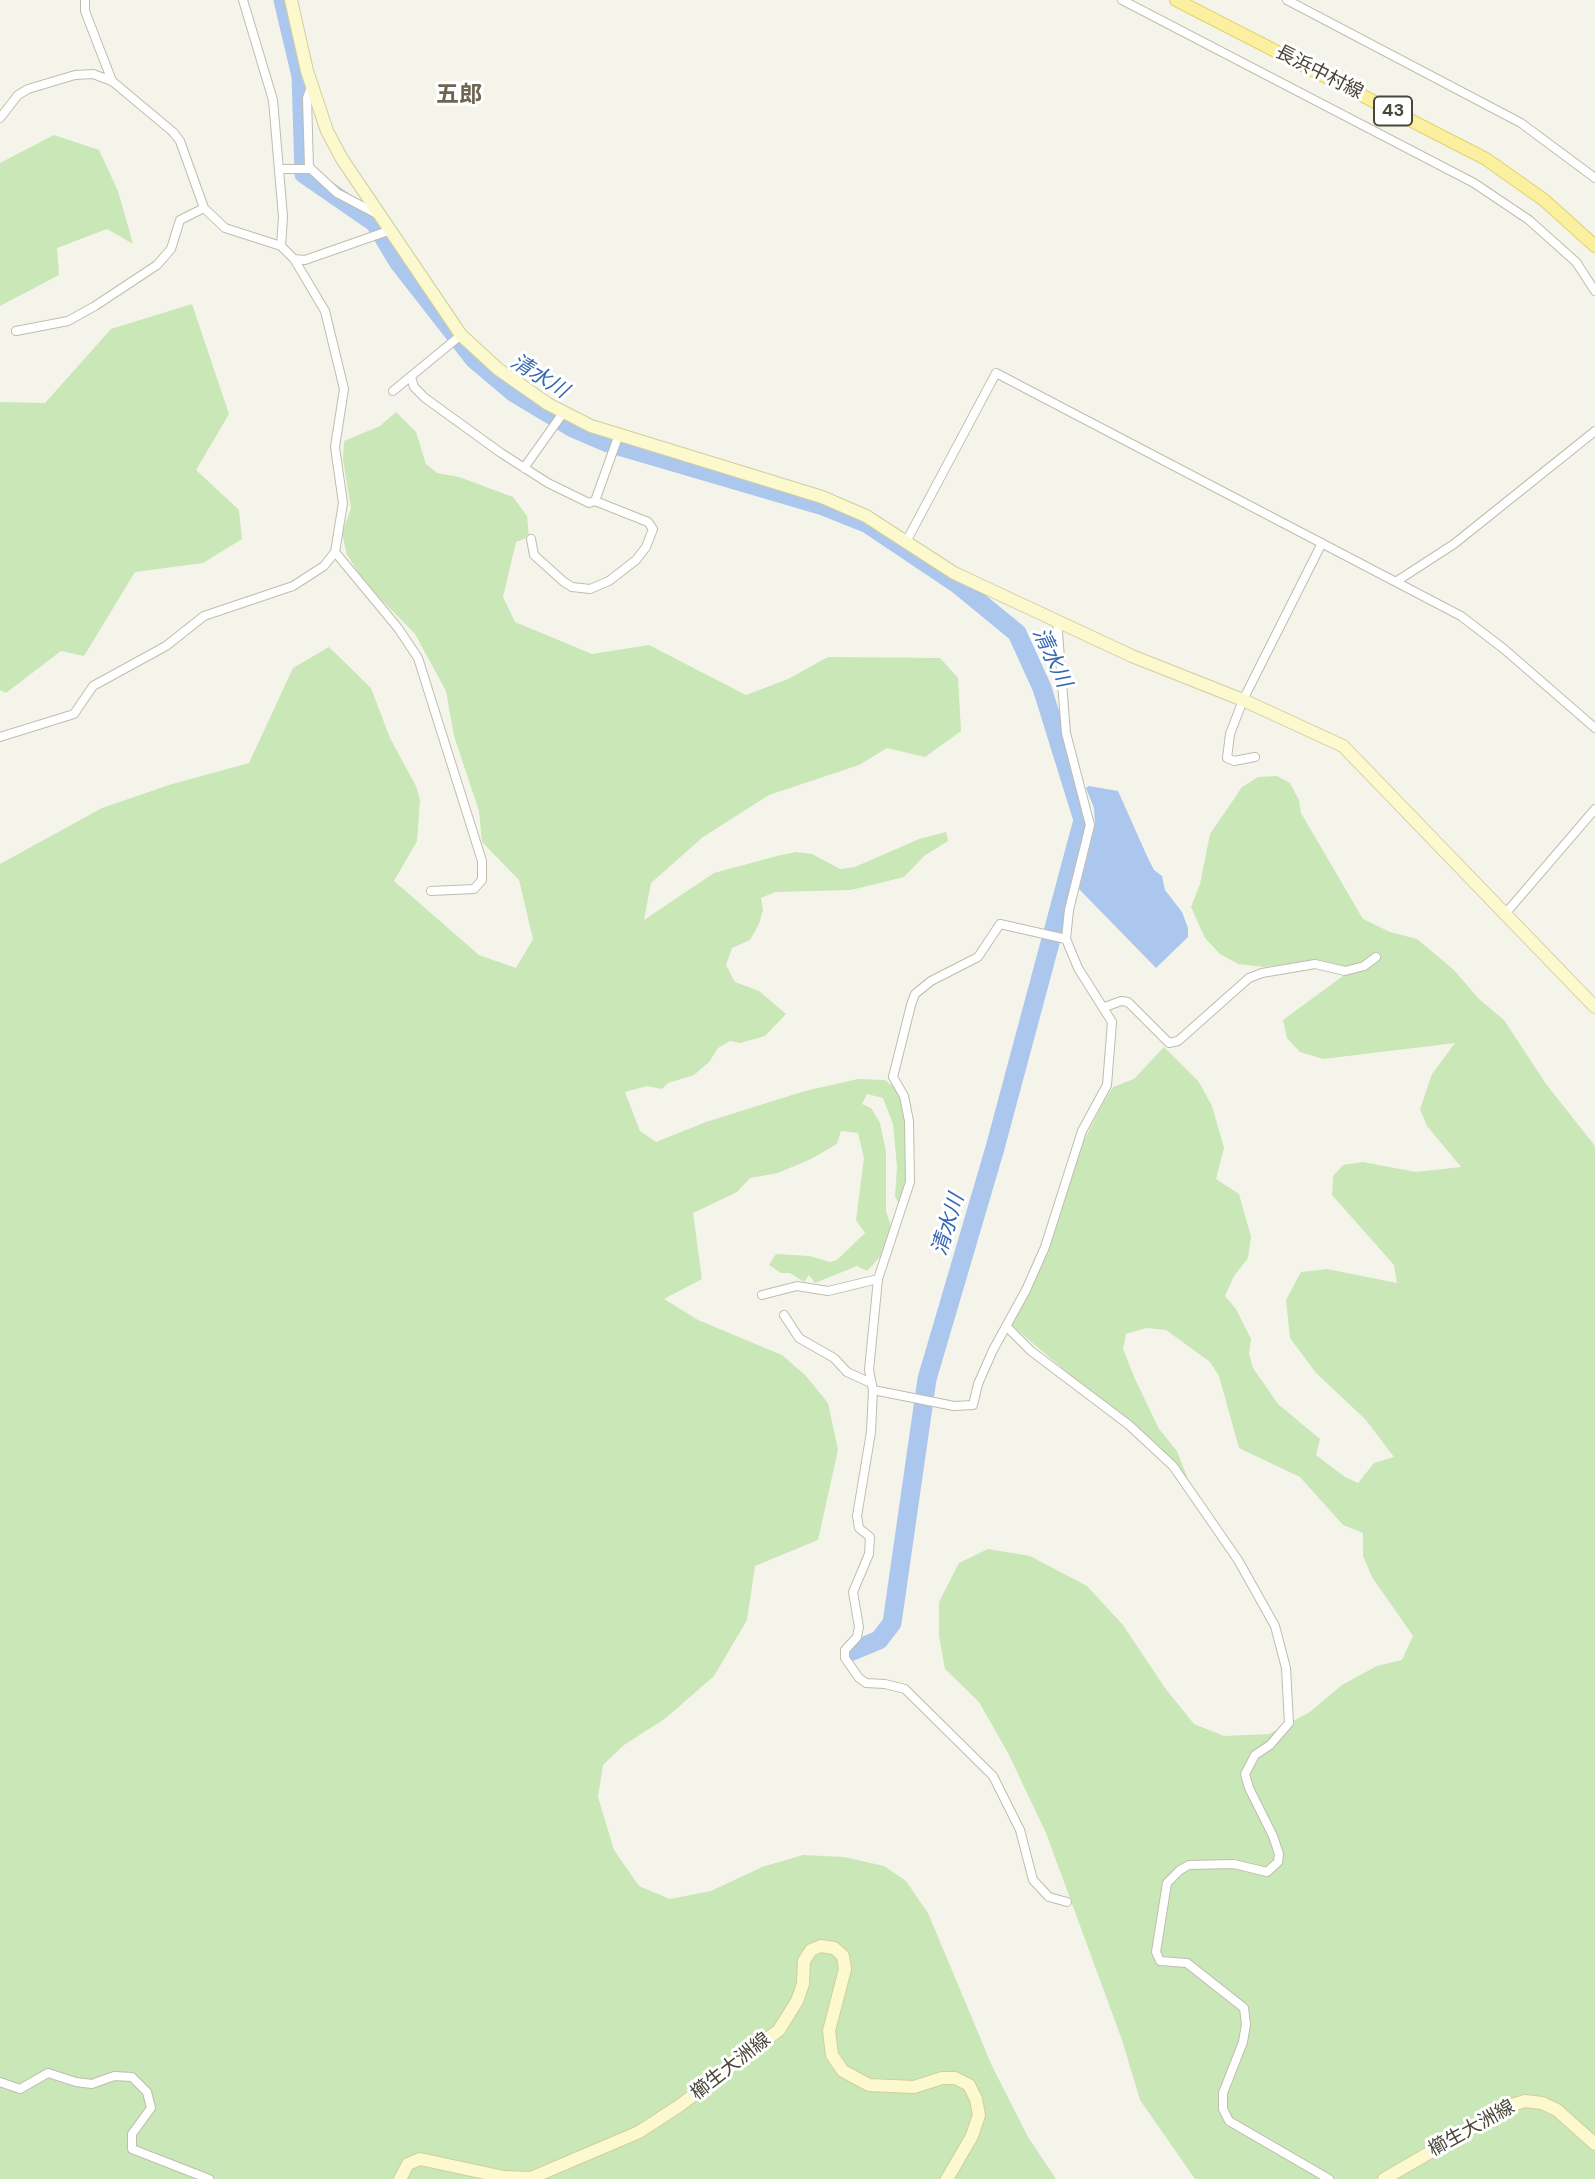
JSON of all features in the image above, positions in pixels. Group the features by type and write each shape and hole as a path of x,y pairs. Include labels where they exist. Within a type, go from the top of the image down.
{"main road":[{"name":"長浜中村線","path":"1176,0 1486,159 1544,200 1595,246"}],"street":[{"path":"85,0 85,11 112,81"},
{"path":"243,0 273,100 283,217 281,246"},
{"path":"291,0 312,86 327,131 388,231 461,335 515,382 563,413 618,437 822,497 866,516 907,540 954,573 1132,656 1243,700 1343,746 1595,1007"},
{"path":"1122,0 1474,183 1539,228 1576,262 1595,291"},
{"path":"1287,0 1521,123 1595,178"},
{"path":"0,118 18,95 28,89 75,75 93,74 112,81 180,141 204,208 225,228 281,246 294,259 325,311 344,388 335,447 343,503 335,552 324,566 293,586 204,616 166,646 93,686 74,714 0,737"},
{"path":"310,169 307,98 312,86"},
{"path":"279,169 310,169 337,193 377,214"},
{"path":"16,331 68,321 95,306 156,265 171,249 180,220 204,208"},
{"path":"294,259 305,260 388,231"},
{"path":"393,391 461,335"},
{"path":"907,540 996,373 1397,581 1481,631 1595,728"},
{"path":"411,377 414,387 425,398 524,468 589,503 595,502 648,522 653,529 646,547 636,560 609,581 590,589 572,587 534,555 531,539"},
{"path":"524,468 563,413"},
{"path":"1397,581 1454,544 1595,431"},
{"path":"595,502 618,437"},
{"path":"1255,757 1234,761 1227,758 1230,734 1243,700 1322,544"},
{"path":"335,552 398,628 418,659 482,861 482,880 474,889 431,891"},
{"path":"783,1315 799,1338 834,1358 847,1372 872,1386 954,1406 973,1405 978,1384 1045,1247 1082,1131 1107,1085 1112,1021 1078,968 1066,939 1069,910 1090,825 1066,733 1057,620"},
{"path":"1505,914 1595,809"},
{"path":"1066,939 1000,924 978,957 931,981 915,994 893,1077 904,1096 909,1121 912,1152 910,1182 878,1279 871,1432 857,1516 859,1528 870,1537 869,1554 853,1592 859,1627 857,1637 845,1650 845,1658 852,1671 866,1683 905,1689 993,1776 1020,1829 1033,1880 1049,1897 1067,1902"},
{"path":"1105,1007 1121,1000 1128,1002 1169,1043 1178,1041 1249,978 1262,973 1315,964 1345,971 1364,966 1376,957"},
{"path":"762,1295 797,1286 828,1291 878,1279"},
{"path":"1007,1327 1031,1351 1129,1425 1174,1466 1238,1560 1275,1626 1286,1668 1289,1723 1270,1745 1255,1755 1245,1774 1249,1788 1273,1836 1279,1854 1278,1862 1267,1872 1234,1864 1189,1866 1180,1870 1167,1883 1156,1952 1160,1961 1187,1963 1244,2008 1246,2024 1243,2042 1223,2093 1223,2109 1229,2120 1329,2179"},
{"name":"櫛生大洲線","path":"400,2179 408,2164 420,2160 504,2177 531,2178 639,2132 680,2106 779,2030 797,2001 803,1984 804,1961 811,1950 821,1946 834,1948 843,1955 845,1969 829,2031 832,2055 843,2071 869,2085 914,2087 942,2078 955,2078 969,2085 976,2099 979,2116 972,2136 947,2179"},
{"path":"0,2082 20,2088 48,2073 92,2084 114,2076 132,2077 147,2092 151,2108 132,2134 132,2149 209,2179"},
{"name":"櫛生大洲線","path":"1384,2179 1503,2110 1525,2101 1542,2103 1557,2110 1595,2144"}],"green space":[{"path":"54,135 99,150 118,191 133,244 107,229 57,248 59,275 0,306 0,163"},
{"path":"192,304 229,414 196,470 239,510 242,539 203,563 135,572 84,656 61,651 6,693 0,690 0,402 45,403 111,329"},
{"path":"396,412 416,432 426,464 437,473 459,477 513,497 527,516 529,537 516,542 503,597 515,622 592,654 649,645 746,695 788,679 828,657 940,658 958,678 961,731 925,757 887,748 859,765 769,795 703,837 651,883 644,920 714,873 777,856 796,852 812,854 840,869 855,867 919,839 946,832 948,841 924,856 904,877 851,890 775,892 761,898 763,910 759,924 750,940 732,948 726,965 735,982 759,991 786,1014 765,1036 740,1043 730,1041 718,1048 709,1062 694,1075 668,1083 662,1089 647,1086 625,1092 640,1131 656,1142 706,1122 805,1091 858,1079 885,1080 894,1087 902,1103 908,1135 908,1169 899,1204 895,1196 897,1167 893,1124 883,1098 867,1094 862,1104 871,1108 880,1123 886,1152 886,1211 891,1226 880,1257 867,1271 857,1266 815,1283 809,1275 804,1282 769,1265 776,1254 810,1256 830,1262 837,1260 865,1233 856,1220 864,1158 858,1133 841,1131 837,1144 811,1159 778,1173 750,1178 737,1192 693,1213 702,1279 664,1299 698,1320 782,1355 806,1376 828,1403 838,1450 818,1540 755,1566 747,1620 714,1676 666,1718 624,1745 603,1765 598,1797 614,1850 639,1886 670,1899 711,1891 762,1867 803,1855 844,1857 884,1866 906,1881 928,1913 992,2066 1028,2137 1056,2179 0,2179 0,864 102,808 169,785 249,763 293,668 329,647 371,688 390,738 416,786 420,800 417,841 394,881 479,955 516,968 533,939 519,880 482,842 479,811 454,736 446,691 415,634 367,585 347,555 342,533 351,508 343,460 344,441 380,426"},
{"path":"1277,776 1290,783 1299,800 1301,813 1363,919 1390,932 1417,939 1454,970 1479,999 1504,1020 1546,1084 1595,1146 1595,2179 1195,2179 1140,2100 1122,2040 1046,1833 1008,1753 979,1702 945,1669 939,1636 939,1602 959,1563 988,1549 1030,1556 1087,1586 1123,1625 1165,1688 1194,1724 1224,1736 1269,1734 1310,1712 1342,1685 1377,1666 1402,1660 1413,1636 1372,1577 1363,1556 1363,1533 1343,1525 1300,1477 1239,1448 1219,1376 1210,1362 1166,1330 1146,1328 1126,1334 1123,1349 1135,1379 1159,1429 1177,1451 1188,1479 1176,1464 1010,1324 1030,1290 1081,1146 1103,1103 1113,1087 1134,1079 1164,1047 1199,1082 1212,1106 1224,1148 1216,1179 1239,1194 1251,1237 1248,1258 1234,1276 1225,1296 1236,1309 1251,1339 1249,1354 1253,1368 1278,1404 1320,1439 1316,1455 1345,1477 1358,1483 1374,1463 1394,1457 1365,1419 1316,1373 1290,1338 1286,1300 1301,1272 1327,1269 1397,1283 1394,1265 1332,1195 1333,1176 1343,1165 1363,1162 1416,1172 1461,1167 1427,1126 1420,1109 1432,1074 1455,1043 1323,1059 1300,1052 1287,1038 1283,1020 1347,973 1331,964 1313,961 1264,967 1238,964 1220,954 1205,938 1191,907 1200,884 1210,834 1242,787 1258,777"}],"water":[{"path":"1089,786 1118,791 1154,870 1162,876 1165,890 1182,912 1188,928 1188,937 1156,968 1079,889 1095,825 1094,808 1086,788"}],"waterway":[{"name":"清水川","path":"283,0 301,76 304,174 375,223 399,263 474,359 513,392 573,428 608,443 823,506 868,524 956,583 1017,633 1042,688 1083,820 995,1148 927,1379 892,1623 879,1640 850,1652"}],"district":[{"name":"五郎","path":"459,96"}]}
